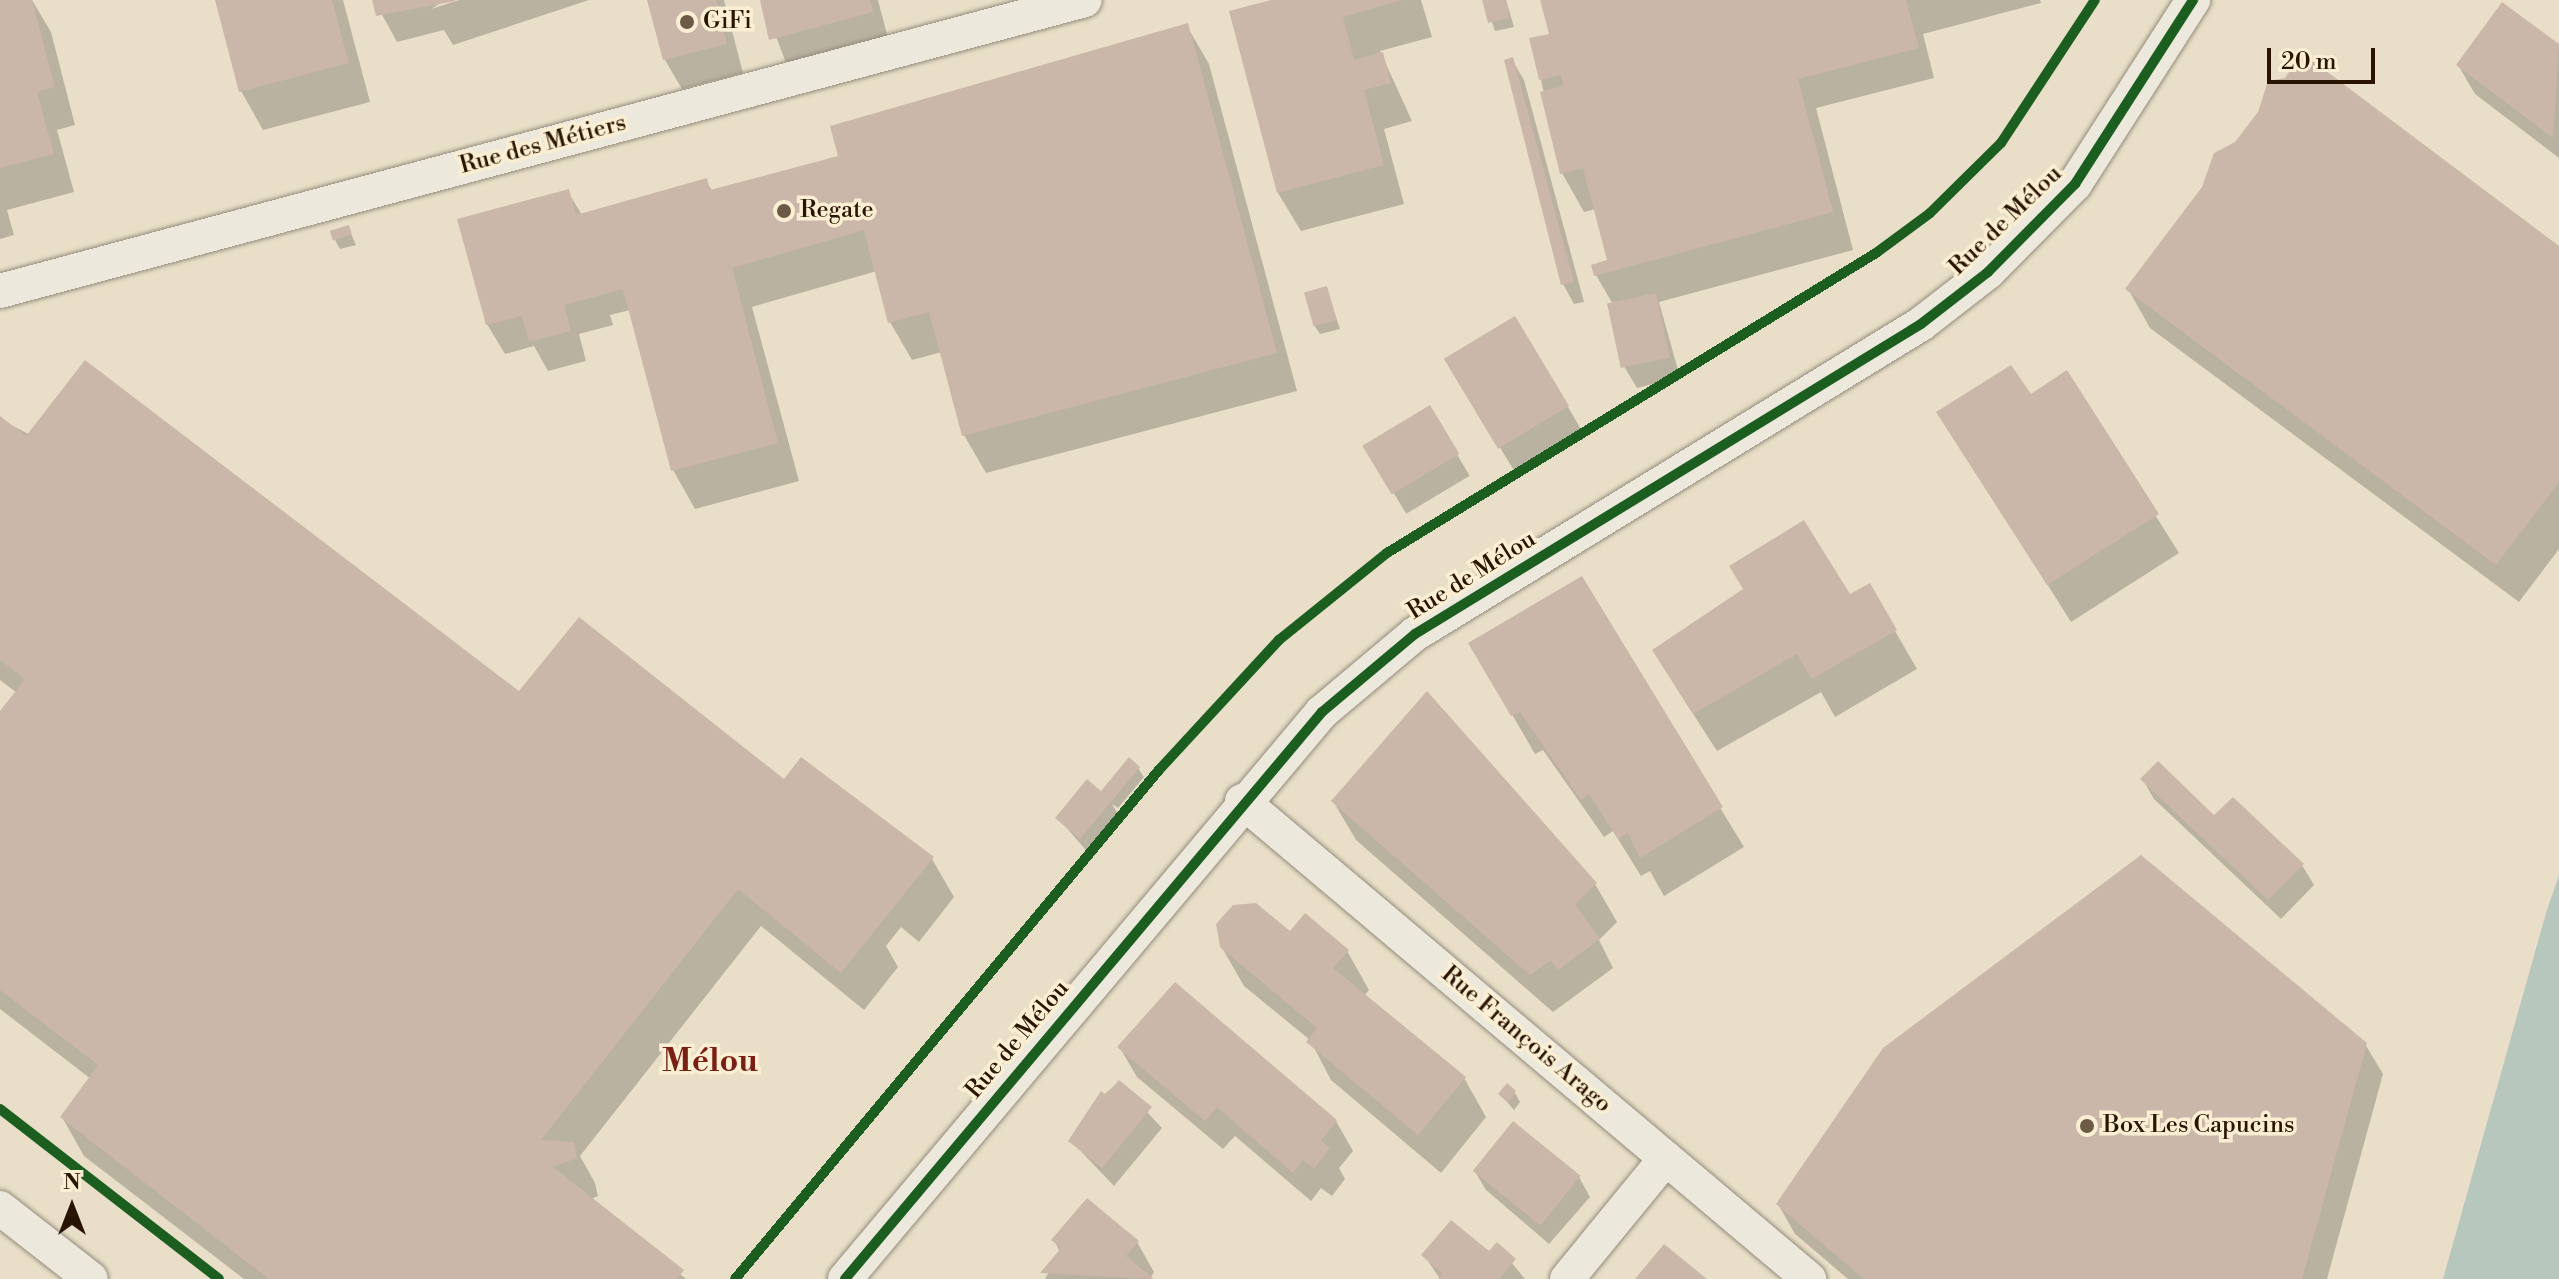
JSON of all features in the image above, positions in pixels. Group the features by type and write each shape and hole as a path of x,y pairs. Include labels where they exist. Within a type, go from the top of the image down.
{"street":[{"name":"Rue des Métiers","path":"0,291 1085,0"},
{"name":"Rue de Mélou","path":"845,1279 1242,801 1322,712 1415,634 1921,324 1988,272 2075,184 2193,0"},
{"name":"Rue François Arago","path":"1242,801 1809,1279"},
{"path":"1567,1279 1666,1158"},
{"path":"0,1208 91,1279"}],"shaded area":[{"path":"2559,875 2559,1279 2443,1279 2546,913"}],"building":[{"path":"0,0 32,0 55,87 37,92 54,154 0,168"},
{"path":"215,0 332,0 349,63 239,92"},
{"path":"372,0 455,0 455,1 376,16"},
{"name":"GiFi","path":"647,0 716,0 727,44 663,60"},
{"path":"760,0 870,0 873,12 769,40"},
{"path":"1271,0 1402,0 1343,17 1354,60 1383,52 1391,83 1364,90 1384,165 1277,193 1229,11"},
{"path":"1482,0 1505,0 1510,18 1488,23"},
{"path":"1540,0 1906,0 1919,48 1798,79 1833,212 1594,276 1591,265 1607,260 1583,168 1560,174 1540,92 1563,86 1561,75 1539,80 1529,38 1549,34"},
{"path":"2502,2 2559,44 2553,138 2456,65"},
{"path":"1188,23 1277,353 962,436 929,312 888,323 864,230 732,268 778,443 671,471 623,289 564,305 571,331 529,342 522,316 486,325 457,219 569,189 576,215 707,178 710,190 838,156 830,126"},
{"path":"2302,53 2559,246 2559,482 2496,565 2125,289 2202,187 2214,153 2235,142 2258,112 2268,81 2285,78"},
{"path":"1513,57 1574,282 1561,285 1504,60"},
{"path":"349,225 352,235 333,240 330,231"},
{"path":"1327,286 1337,320 1314,326 1304,293"},
{"path":"1656,293 1670,358 1621,368 1607,303"},
{"path":"1515,316 1569,406 1498,449 1444,359"},
{"path":"85,360 519,691 579,617 784,779 801,757 934,857 841,973 738,889 541,1140 574,1142 577,1158 553,1167 684,1270 677,1279 269,1279 60,1117 98,1065 0,990 0,711 25,679 0,660 0,416 26,436"},
{"path":"2011,365 2031,394 2067,370 2159,514 2047,585 1936,412"},
{"path":"1430,405 1459,454 1392,495 1362,446"},
{"path":"1804,520 1850,594 1870,583 1897,630 1812,679 1797,654 1693,714 1652,650 1743,589 1729,566"},
{"path":"1582,576 1723,807 1640,858 1628,833 1618,839 1589,794 1581,800 1520,712 1511,716 1468,643"},
{"path":"1427,691 1597,883 1575,904 1600,939 1558,970 1551,960 1530,975 1331,801"},
{"path":"1129,757 1140,767 1080,839 1055,818 1087,779 1101,791"},
{"path":"2158,761 2214,815 2233,797 2304,864 2268,900 2140,779"},
{"name":"Box Les Capucins","path":"2141,855 2367,1043 2302,1279 1864,1279 1776,1204 1883,1048"},
{"path":"1256,903 1290,931 1305,913 1349,950 1333,968 1466,1077 1418,1135 1306,1042 1317,1028 1220,947 1216,924 1233,905"},
{"path":"1175,982 1337,1120 1321,1141 1330,1148 1314,1168 1303,1160 1293,1173 1217,1107 1205,1121 1117,1047"},
{"path":"1119,1080 1152,1107 1102,1168 1068,1141 1101,1091 1106,1095"},
{"path":"1507,1083 1516,1091 1508,1103 1498,1094"},
{"path":"1513,1121 1581,1176 1540,1225 1473,1171"},
{"path":"1087,1198 1139,1241 1126,1256 1154,1279 1040,1273 1061,1248 1051,1240"},
{"path":"1451,1220 1489,1251 1497,1242 1516,1259 1499,1279 1438,1279 1442,1273 1421,1255"},
{"path":"1664,1244 1707,1279 1635,1279"}],"cycle path":[{"path":"735,1279 1159,770 1279,640 1387,553 1876,253 1930,213 2001,143 2095,0"},
{"path":"845,1279 1322,712 1415,634 1921,324 1988,272 2075,184 2193,0"},
{"path":"0,1109 219,1279"}],"place":[{"name":"GiFi","path":"687,22"},
{"name":"Regate","path":"784,211"},
{"name":"Box Les Capucins","path":"2087,1126"}],"district":[{"name":"Mélou","path":"710,1061"}]}
